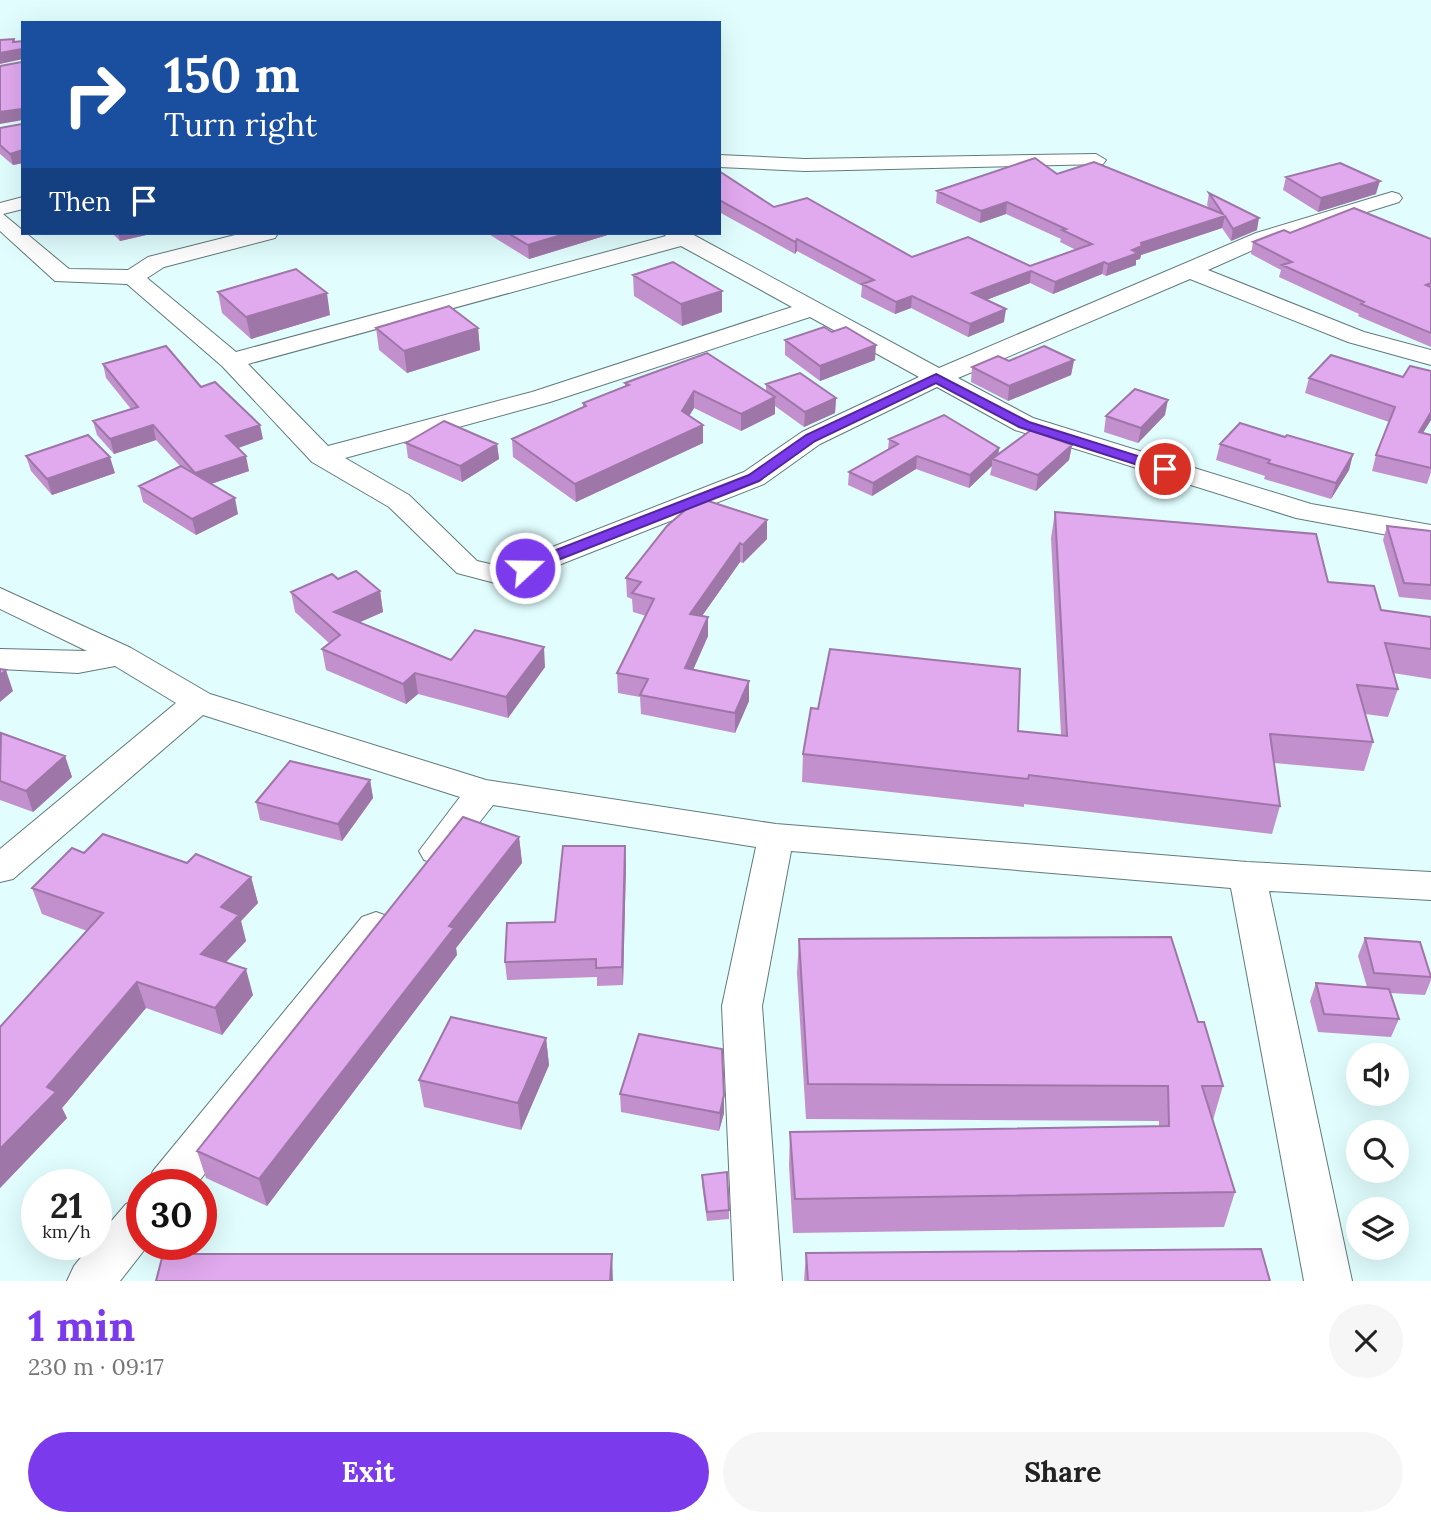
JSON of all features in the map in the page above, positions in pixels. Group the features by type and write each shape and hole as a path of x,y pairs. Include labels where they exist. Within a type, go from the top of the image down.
{"street":[{"path":"721,161 805,165 1096,160"},
{"path":"133,277 231,360 321,456 399,500 467,567 499,575 525,568 754,478 811,438 936,378 1190,271 1256,239 1392,198"},
{"path":"0,209 21,204"},
{"path":"0,220 63,276 133,277 156,262 259,235"},
{"path":"231,360 679,235 1024,424 1306,512 1431,534"},
{"path":"1190,271 1356,337 1431,358"},
{"path":"321,456 541,397 813,308"},
{"path":"0,597 120,655 198,702 484,792 776,837 1247,876 1431,886"},
{"path":"0,659 78,663 120,655"},
{"path":"0,869 198,702"},
{"path":"182,1169 484,792"},
{"path":"758,1281 742,1006 776,837"},
{"path":"1247,876 1328,1281"},
{"path":"91,1281 126,1238"}],"building":[{"path":"0,40 21,41 21,49 0,53"},
{"path":"21,62 21,109 0,112 0,66"},
{"path":"21,124 21,151 10,154 0,145 0,128"},
{"path":"1035,158 1057,174 1094,162 1223,214 1209,193 1259,218 1233,229 1225,216 1141,243 1142,246 1132,250 1138,253 1108,264 1104,262 1055,282 1031,271 972,293 1006,309 970,324 912,296 896,302 862,284 874,280 797,239 795,242 721,201 721,172 774,207 807,198 912,257 968,237 1030,266 1092,244 1007,202 981,211 937,191"},
{"path":"1340,163 1380,181 1321,198 1286,177"},
{"path":"1354,208 1431,239 1431,283 1426,285 1431,287 1431,333 1361,304 1364,302 1282,265 1292,262 1253,242 1284,230 1290,233"},
{"path":"511,235 561,235 528,245"},
{"path":"673,262 722,291 681,304 633,275"},
{"path":"296,269 327,293 246,317 218,292"},
{"path":"449,306 478,328 404,351 376,328"},
{"path":"824,327 832,332 846,327 876,345 820,366 785,340"},
{"path":"166,346 201,387 215,382 260,425 226,436 246,456 195,473 153,425 110,439 93,421 138,407 103,364"},
{"path":"1044,346 1074,360 1009,386 972,367 998,356 1009,361"},
{"path":"707,353 775,397 741,414 694,391 682,411 703,425 575,484 512,439 586,406 583,403 629,385 625,383"},
{"path":"1331,355 1403,377 1410,366 1431,371 1431,412 1419,432 1431,435 1431,468 1376,455 1395,407 1309,378"},
{"path":"800,373 836,398 805,412 766,384"},
{"path":"1135,389 1168,400 1141,428 1106,416"},
{"path":"944,415 999,448 970,475 917,456 873,483 849,472 898,444 889,439"},
{"path":"444,421 497,444 460,466 406,443"},
{"path":"1240,423 1353,454 1336,483 1268,463 1270,460 1220,444"},
{"path":"1031,430 1072,445 1038,475 992,459"},
{"path":"88,435 110,457 47,479 26,456"},
{"path":"181,466 235,498 192,519 139,486"},
{"path":"699,498 767,520 743,545 740,543 690,614 708,617 685,668 749,681 735,713 640,695 648,679 617,673 654,599 632,593 641,582 626,578 667,526"},
{"path":"1055,512 1316,534 1328,582 1374,586 1381,610 1431,617 1431,649 1385,643 1398,689 1357,685 1373,742 1270,734 1280,806 1029,775 1028,779 803,754 811,708 818,709 830,649 1020,669 1018,731 1067,736"},
{"path":"1387,526 1431,531 1431,585 1404,583"},
{"path":"356,571 380,591 334,612 451,660 475,630 544,647 506,697 415,673 403,684 322,649 340,635 291,592 332,574 338,579"},
{"path":"1,733 65,756 26,791 0,781"},
{"path":"290,761 370,780 338,824 256,802"},
{"path":"463,817 519,837 449,926 454,928 259,1179 197,1151"},
{"path":"103,834 187,863 196,854 251,877 221,907 239,915 201,954 246,969 215,1008 137,982 47,1087 56,1092 0,1149 0,1027 103,913 32,888 72,848 84,853"},
{"path":"563,846 625,846 622,967 596,968 596,959 505,962 507,923 555,922"},
{"path":"1171,937 1198,1022 1204,1022 1223,1086 1202,1086 1235,1192 795,1199 790,1132 1169,1126 1168,1086 808,1084 799,939"},
{"path":"1365,938 1420,942 1431,977 1374,973"},
{"path":"1316,983 1389,989 1399,1019 1324,1014"},
{"path":"451,1017 546,1038 518,1103 419,1080"},
{"path":"639,1034 722,1049 724,1095 720,1113 620,1094"},
{"path":"727,1172 729,1210 707,1212 702,1175"},
{"path":"1261,1249 1270,1281 808,1281 806,1253"},
{"path":"217,1254 612,1254 610,1281 156,1281 161,1260 217,1260"}],"route":[{"path":"525,568 754,478 811,438 936,378 1024,424 1165,469"}]}
